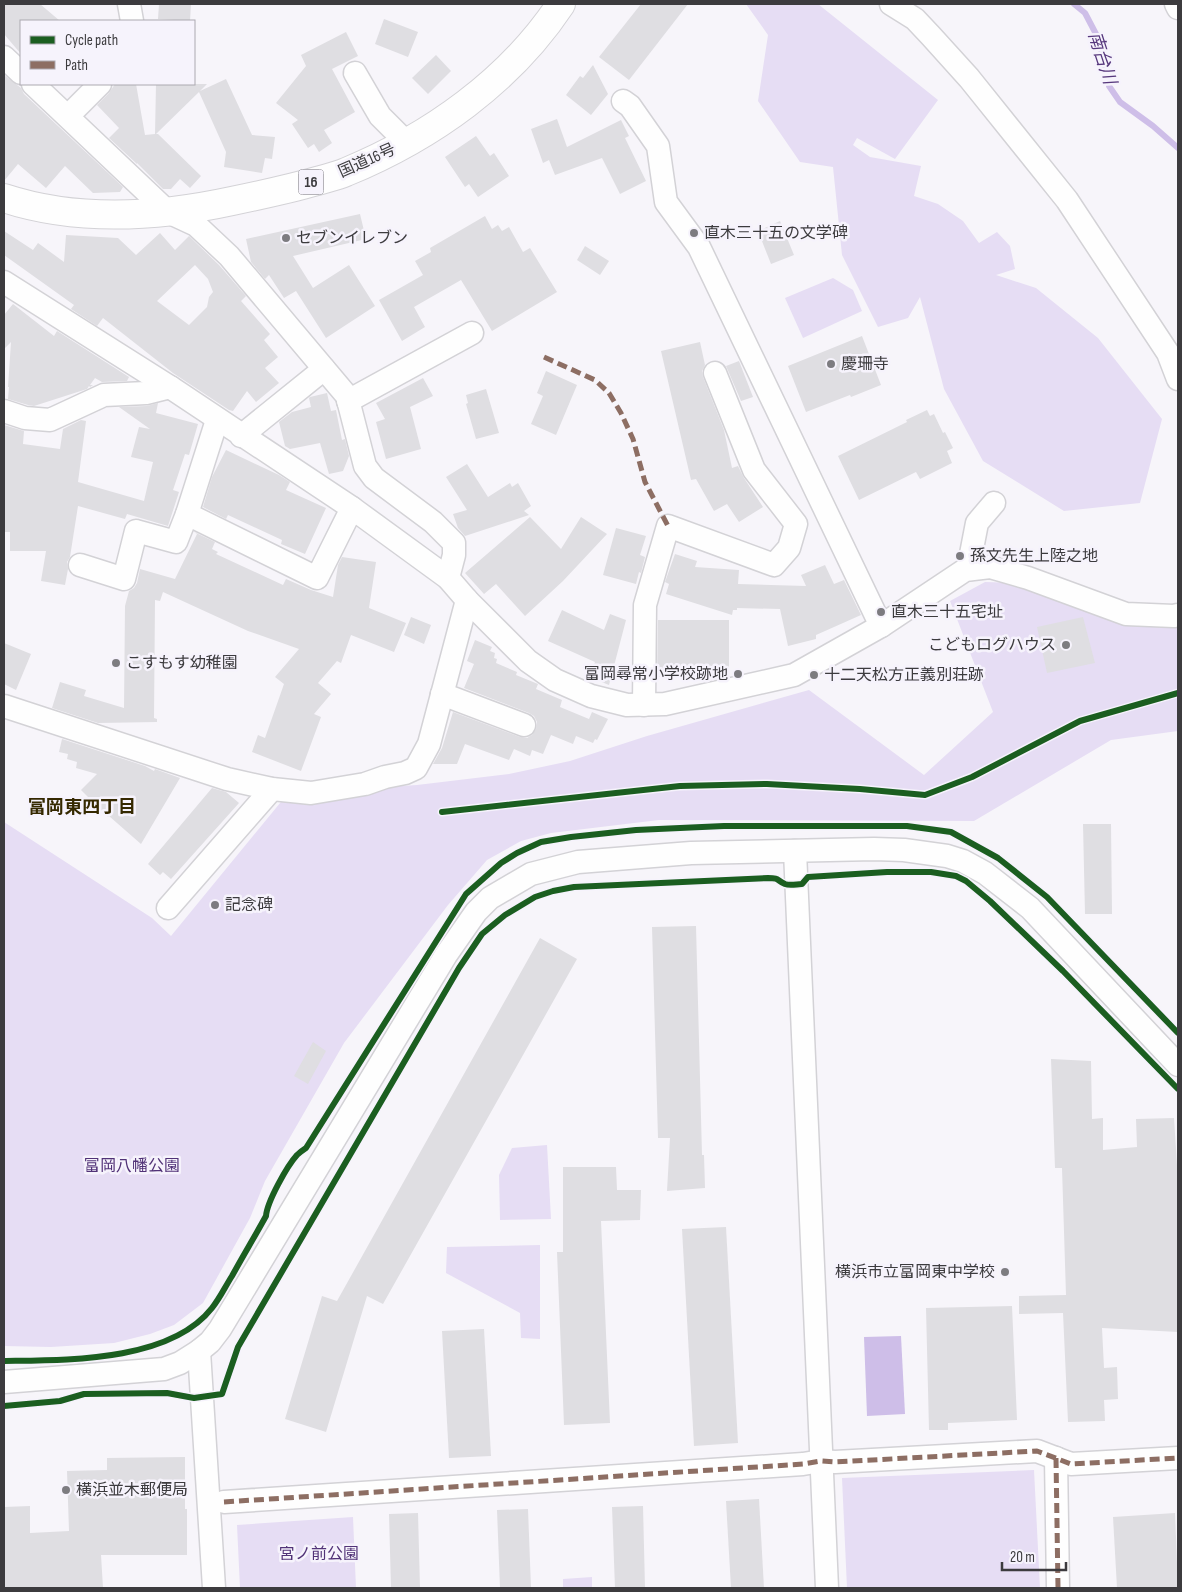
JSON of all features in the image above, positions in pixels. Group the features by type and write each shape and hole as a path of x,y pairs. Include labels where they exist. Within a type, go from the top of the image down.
{"highway":[{"name":"国道16号","path":"4,198 21,204 69,212 128,214 168,212 208,206 289,189 344,173 407,143 461,109 497,78 528,46 561,4"}],"street":[{"path":"129,4 132,20"},
{"path":"891,4 915,19 932,36 969,78 1067,200 1168,353 1178,379"},
{"path":"1176,4 1178,8"},
{"path":"4,57 20,72"},
{"path":"355,73 380,116 407,143"},
{"path":"34,85 168,212 196,224 229,256 347,396 365,466 374,478 433,522 454,543 454,555 448,578"},
{"path":"68,116 99,85"},
{"path":"622,101 630,106 658,146 666,202 699,247 881,626"},
{"path":"7,291 170,387 352,508 448,578 467,600 528,661 555,680 591,696 627,705 665,704 794,675 881,626 965,570 990,567 999,569 1126,614 1178,615"},
{"path":"348,402 472,333"},
{"path":"241,436 324,369"},
{"path":"644,705 645,605 668,526 774,565 790,548 796,524 754,470 716,373"},
{"path":"4,411 25,418 50,420 104,395 146,393 170,387"},
{"path":"80,565 124,579 136,531 176,542 187,514 217,420"},
{"path":"970,570 977,523 994,502"},
{"path":"187,514 317,578 352,508"},
{"path":"4,706 227,779 272,789 311,793 365,784 416,768 429,744 467,600"},
{"path":"442,694 524,725"},
{"path":"168,908 272,789"},
{"path":"4,1382 164,1369 180,1363 199,1352 210,1342 238,1302 370,1080 446,956 476,912 490,898 531,874 578,862 691,853 874,850 947,856 963,861 985,873 1030,908 1178,1065"},
{"path":"795,851 827,1588"},
{"path":"199,1352 214,1588"},
{"path":"224,1502 804,1464 821,1461 835,1462 1037,1452 1071,1464 1178,1458"},
{"path":"1056,1458 1058,1588"}],"green space":[{"path":"746,4 818,4 938,100 895,159 857,138 853,145 870,157 921,166 914,196 938,204 963,221 979,243 997,232 1010,246 1015,269 996,275 1036,288 1098,338 1162,419 1140,503 1064,511 983,461 944,389 920,297 908,318 878,327 842,255 833,167 800,162 758,101 768,35"},
{"path":"833,278 853,290 862,311 803,338 785,298"},
{"name":"富岡八幡公園","path":"985,582 1019,583 1178,626 1178,731 1111,740 974,821 659,820 551,833 521,841 487,860 448,905 344,1043 265,1181 250,1218 203,1303 174,1325 150,1334 114,1343 51,1347 4,1346 4,822 152,918 171,936 294,786 354,789 417,785 509,774 570,761 647,736 809,690 924,775 993,712 950,601"},
{"path":"547,1145 551,1219 500,1220 499,1175 512,1148"},
{"path":"540,1245 540,1339 521,1338 520,1313 446,1273 447,1247"},
{"path":"1034,1470 1040,1588 847,1588 842,1478"},
{"name":"宮ノ前公園","path":"353,1517 356,1588 240,1588 237,1525"},
{"path":"592,1577 592,1588 563,1588 563,1579"}],"shaded area":[{"path":"901,1336 905,1414 867,1416 864,1337"}],"building":[{"path":"4,4 40,4 59,20 20,20 20,53 4,34"},
{"path":"159,4 191,4 190,20 158,19"},
{"path":"641,4 688,4 629,80 599,57"},
{"path":"384,19 418,32 408,57 375,44"},
{"path":"346,32 358,56 332,69 355,112 324,130 332,143 319,152 314,144 308,148 292,124 298,120 276,103 306,66 301,55"},
{"path":"436,55 451,71 428,94 412,78"},
{"path":"593,65 608,94 591,115 566,95 580,76 583,78"},
{"path":"4,75 21,88 24,94 123,187 120,192 93,193 65,166 46,188 18,164 4,181"},
{"path":"226,79 252,135 275,137 272,159 265,158 262,173 224,167 226,152 199,92 156,134 201,176 190,188 180,179 171,189 163,189 109,138 119,128 97,105 114,85 136,85 145,135 155,134 156,85 207,84 200,91"},
{"path":"557,119 567,147 621,120 629,136 625,138 646,181 620,194 602,158 555,175 549,160 543,163 531,129"},
{"path":"476,136 490,156 494,153 509,176 478,197 469,184 465,187 445,157"},
{"path":"360,214 366,239 293,256 313,288 349,265 375,306 326,338 296,291 284,298 269,275 265,279 251,262 246,239"},
{"path":"485,216 492,229 498,225 502,231 509,227 523,252 530,248 557,292 492,331 461,280 414,307 425,327 402,341 379,300 423,275 415,261 431,252 430,248"},
{"path":"780,221 794,255 771,264 758,231"},
{"path":"4,231 33,250 38,243 64,262 66,235 118,238 136,255 160,233 175,250 189,236 219,265 246,296 241,301 270,334 264,340 278,357 265,368 279,383 256,402 247,391 233,411 229,410 173,373 103,318 97,326 71,309 74,305 4,255","holes":["195,265 208,279 213,292 209,297 207,307 189,325 157,301"]},
{"path":"585,246 609,261 600,275 577,260"},
{"path":"13,304 54,336 57,331 129,377 127,381 102,382 95,378 90,385 93,385 87,389 34,406 8,399 11,342 4,349 4,315"},
{"path":"862,336 881,385 806,412 788,366"},
{"path":"700,342 705,365 702,371 703,377 724,430 732,468 738,466 763,507 739,522 727,504 714,511 696,479 691,480 661,351"},
{"path":"739,361 753,397 741,401 726,366"},
{"path":"546,371 577,385 556,435 531,424 543,396 537,393"},
{"path":"423,378 433,396 410,407 421,449 386,459 376,422 385,419 376,403"},
{"path":"486,389 499,433 476,439 466,404 468,403 466,395"},
{"path":"327,393 331,411 336,410 342,440 345,439 349,456 343,471 329,474 320,443 290,449 285,446 279,422 292,412 311,407 310,397"},
{"path":"158,403 156,413 198,424 189,455 185,454 173,490 179,492 168,526 127,514 125,519 78,506 70,557 67,562 68,569 65,585 41,581 46,551 10,551 10,532 5,532 4,425 24,431 23,444 60,449 63,429 81,420 86,421 78,482 144,501 153,462 131,457 139,427 150,429 119,407 147,406"},
{"path":"927,410 930,416 934,414 953,448 947,451 952,463 920,479 916,472 859,500 838,456"},
{"path":"226,450 279,475 290,482 286,490 326,508 305,554 281,544 282,540 228,515 226,519 203,507 212,477"},
{"path":"467,464 488,497 510,483 512,487 518,483 531,506 524,511 529,515 465,536 458,528 453,514 467,510 446,477"},
{"path":"530,517 561,549 581,517 607,534 563,581 525,616 496,584 484,594 465,573"},
{"path":"616,528 646,536 640,555 645,557 636,584 603,575"},
{"path":"194,532 215,542 212,549 218,552 216,554 283,585 286,579 333,597 338,565 342,557 376,562 369,608 406,623 394,652 351,635 341,663 337,661 318,683 331,694 314,714 321,717 301,771 252,752 258,735 265,738 284,684 275,677 299,649 248,631 163,592 160,601 155,600 154,718 157,719 157,722 98,723 52,708 60,682 86,690 84,696 124,708 125,606 129,591 137,583 140,569 175,579 197,534"},
{"path":"675,554 697,561 695,567 739,570 738,584 806,586 801,575 825,565 834,584 844,580 861,615 816,635 816,639 788,646 780,609 737,608 737,610 733,610 732,615 666,594 669,584 665,582"},
{"path":"562,610 604,630 610,614 626,620 609,685 589,677 595,662 548,641"},
{"path":"411,617 431,625 424,644 404,635"},
{"name":"こどもログハウス","path":"1083,617 1095,663 1047,673 1037,627"},
{"path":"658,620 729,620 729,667 671,667 671,677 657,677"},
{"path":"475,640 492,647 490,651 495,653 496,663 517,672 516,675 538,684 536,689 562,700 560,707 589,719 592,712 608,719 597,740 595,739 593,743 576,736 573,744 551,735 543,754 532,750 530,756 514,749 509,760 465,744 457,764 433,764 442,748 453,712 520,737 527,738 536,729 537,722 534,716 529,713 464,688 474,664 467,661"},
{"path":"4,643 31,654 16,690 4,684"},
{"path":"62,739 145,766 154,771 155,769 180,778 141,844 108,817 81,790 97,774 76,768 77,762 67,759 68,754 59,752"},
{"path":"212,788 226,792 239,803 171,879 163,872 160,875 148,864"},
{"path":"1083,824 1111,824 1112,914 1085,914"},
{"path":"696,926 702,1155 704,1155 705,1188 667,1191 670,1138 658,1138 652,927"},
{"path":"540,938 577,959 383,1304 367,1296 326,1432 285,1419 322,1296 337,1301"},
{"path":"313,1042 326,1051 308,1084 294,1076"},
{"path":"1051,1059 1091,1061 1092,1119 1103,1118 1103,1150 1137,1147 1136,1119 1174,1118 1178,1165 1178,1332 1102,1328 1104,1368 1117,1367 1118,1399 1104,1400 1105,1421 1068,1422 1063,1313 1019,1314 1019,1296 1066,1295 1062,1168 1055,1168"},
{"path":"563,1167 616,1167 617,1190 641,1190 640,1220 601,1221 610,1423 564,1425 557,1252 563,1252"},
{"path":"726,1227 738,1443 694,1446 682,1229"},
{"path":"1012,1306 1017,1420 948,1423 948,1430 929,1430 926,1308"},
{"path":"484,1329 491,1456 449,1458 442,1331"},
{"path":"185,1457 187,1555 101,1555 103,1588 4,1588 4,1507 30,1506 30,1533 69,1531 67,1471 107,1470 107,1458"},
{"path":"759,1499 764,1588 731,1588 726,1501"},
{"path":"643,1506 645,1588 615,1588 612,1507"},
{"path":"528,1509 531,1588 500,1588 497,1510"},
{"path":"418,1513 420,1588 391,1588 389,1514"},
{"path":"1175,1513 1178,1588 1117,1588 1113,1517"}],"waterway":[{"name":"南台川","path":"1074,4 1085,13 1096,34 1109,86 1120,102 1153,126 1178,148"}],"marked path":[{"path":"544,357 595,380 609,393 633,439 645,482 668,526"},
{"path":"224,1502 803,1464 821,1461 835,1462 1037,1451 1071,1464 1178,1458"},
{"path":"1056,1458 1058,1588"}],"cycle path":[{"path":"442,812 680,786 767,784 925,795 972,777 1080,721 1178,693"},
{"path":"4,1361 57,1360 115,1354 144,1348 170,1339 194,1326 212,1308 220,1296 266,1216 278,1184 288,1167 297,1155 306,1148 466,894 501,863 541,842 636,830 724,826 907,826 951,832 998,858 1047,897 1178,1033"},
{"path":"4,1406 60,1401 84,1394 167,1393 194,1398 222,1394 238,1347 459,968 482,934 505,915 535,897 553,891 574,887 768,878 791,885 802,884 808,877 887,872 931,872 956,876 966,881 990,901 1063,971 1178,1089"}],"place":[{"name":"直木三十五の文学碑","path":"694,233"},
{"name":"セブンイレブン","path":"286,238"},
{"name":"慶珊寺","path":"831,364"},
{"name":"孫文先生上陸之地","path":"960,556"},
{"name":"直木三十五宅址","path":"881,612"},
{"name":"こどもログハウス","path":"1066,645"},
{"name":"こすもす幼稚園","path":"116,663"},
{"name":"富岡尋常小学校跡地","path":"738,674"},
{"name":"十二天松方正義別荘跡","path":"814,675"},
{"name":"記念碑","path":"215,905"},
{"name":"横浜市立富岡東中学校","path":"1005,1272"},
{"name":"横浜並木郵便局","path":"66,1490"}],"district":[{"name":"富岡東四丁目","path":"82,807"}]}
